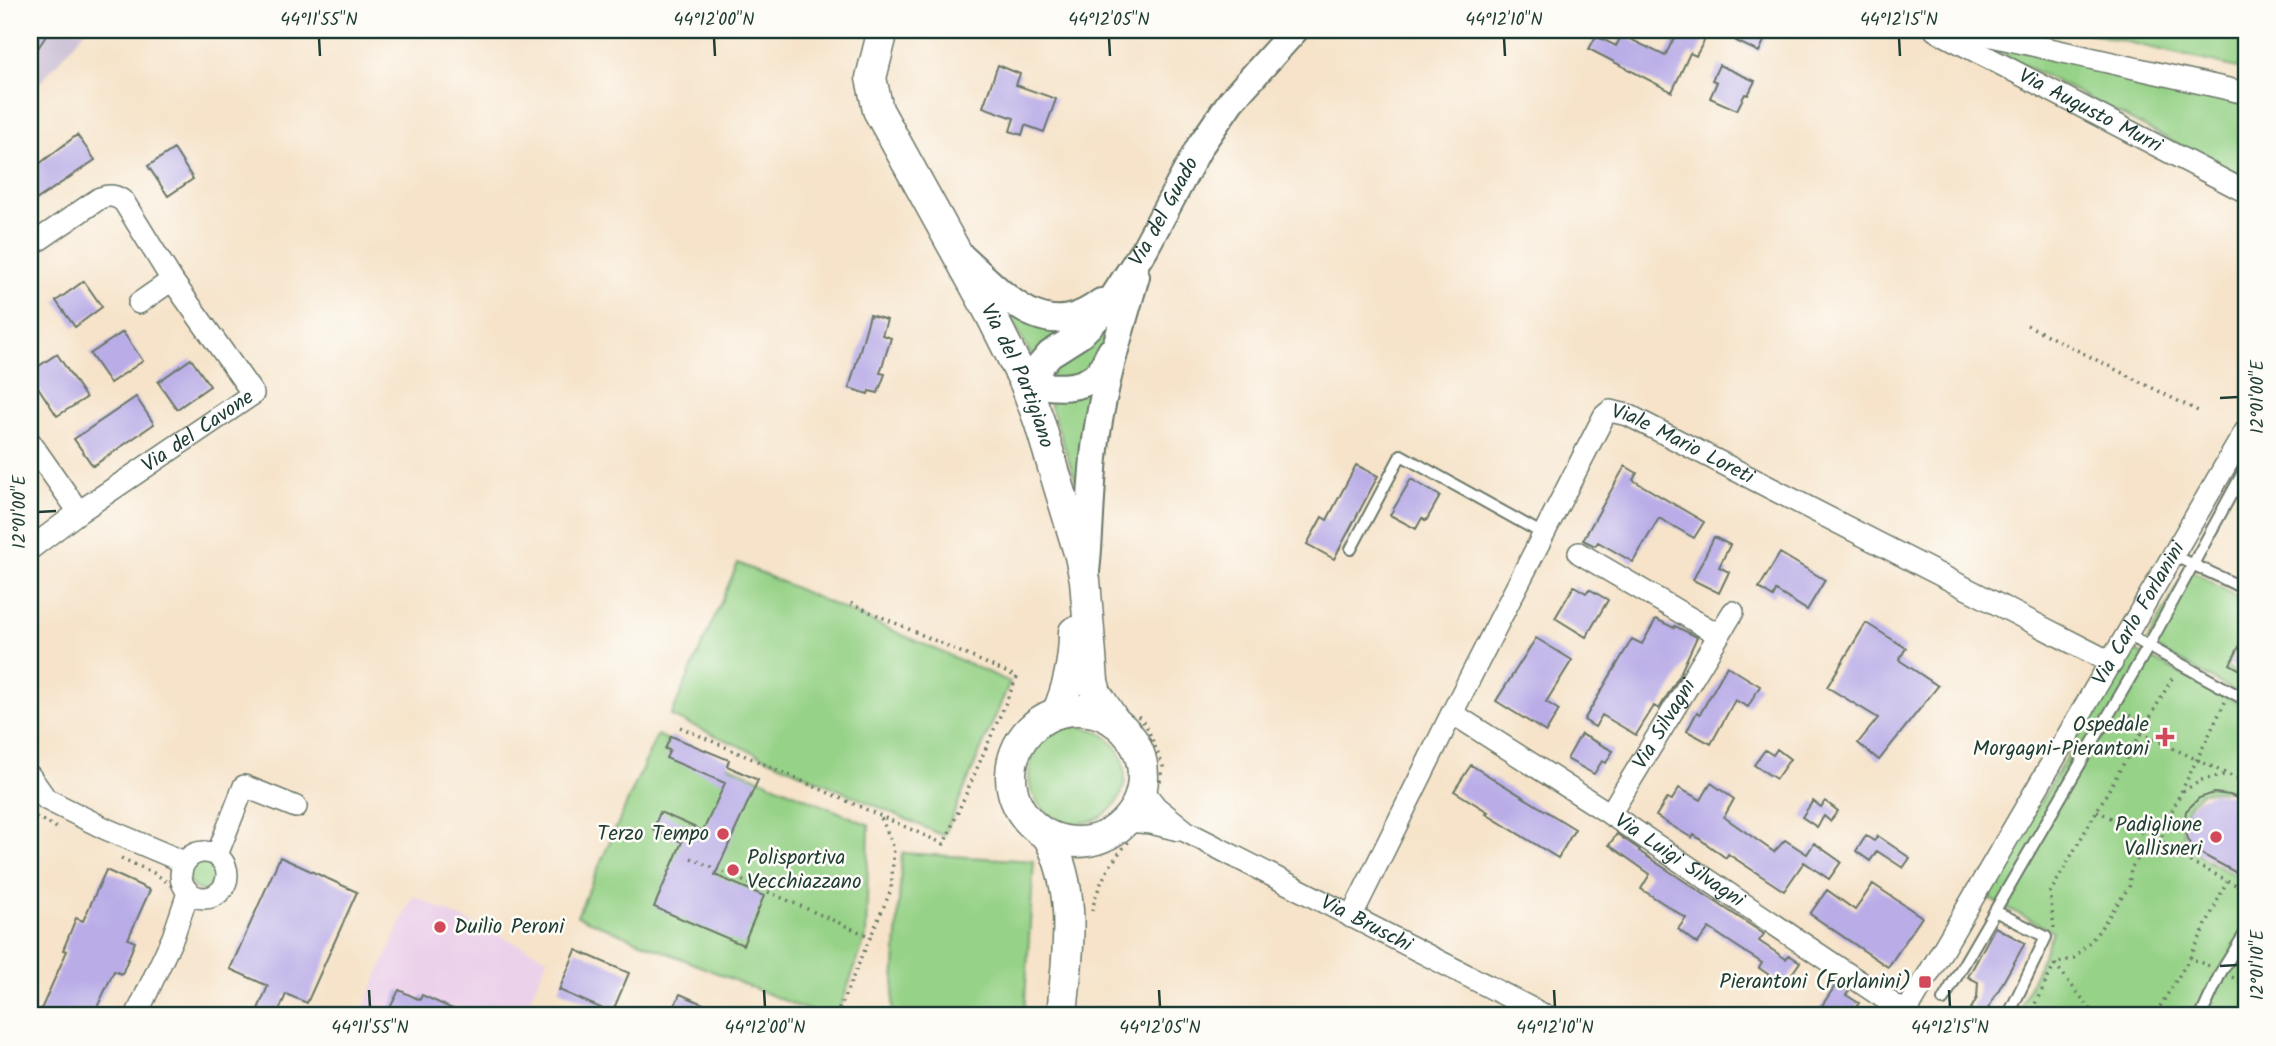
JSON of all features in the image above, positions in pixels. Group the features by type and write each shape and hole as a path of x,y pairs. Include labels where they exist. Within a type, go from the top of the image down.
{"main road":[{"name":"Via del Partigiano","path":"883,30 871,78 878,110 958,253 1025,383 1065,506 1085,580 1093,681 1103,705 1123,715"},
{"name":"Via del Partigiano","path":"1056,713 1070,679 1074,655 1073,581 1065,506"},
{"path":"1077,709 1123,715 1129,735 1139,752 1143,770 1144,810 1112,833 1080,843 1063,842 1031,825 1019,810 1012,791 1010,772 1015,752 1024,735 1039,722 1056,713 1077,709"},
{"path":"1048,836 1064,873 1068,919 1062,1016"},
{"path":"1067,948 1084,866 1096,840"}],"street":[{"name":"Via del Guado","path":"1025,383 1050,354 1080,335 1105,310 1145,248 1200,146 1231,101 1295,30"},
{"name":"Via Augusto Murri","path":"1936,30 2246,192"},
{"path":"1965,30 2246,93"},
{"name":"Via del Cavone","path":"30,246 100,198 109,195 118,197 124,202 172,280 253,394 79,512 30,549"},
{"path":"1085,580 1097,433 1119,334 1145,248"},
{"path":"958,253 1017,306 1039,317 1058,320 1077,316 1097,305 1121,285"},
{"path":"139,303 172,280"},
{"path":"1025,383 1052,388 1077,386 1099,373 1119,334"},
{"name":"Viale Mario Loreti","path":"1351,917 1452,713 1607,412 1614,410 2112,663"},
{"name":"Via Carlo Forlanini","path":"1905,1014 2246,430"},
{"path":"30,442 79,512"},
{"path":"1579,553 1719,635"},
{"name":"Via Silvagni","path":"1610,814 1733,612"},
{"name":"Via Luigi Silvagni","path":"1452,713 1610,814 1905,1014"},
{"path":"30,776 46,799 106,829 184,862"},
{"path":"217,855 244,786 296,807"},
{"name":"Via Bruschi","path":"1144,810 1546,1016"},
{"path":"136,1016 173,937 180,889 184,888 180,874 184,862 203,851 217,855 226,868 228,875 223,890 210,898 202,899 180,889"}],"lane":[{"path":"1351,549 1401,455 1543,534"},
{"path":"1943,1000 2148,647 2246,467"},
{"path":"2173,555 2246,590"},
{"path":"2127,635 2246,700"},
{"path":"1995,911 2046,937 2008,1016"},
{"path":"2201,1016 2221,972 2246,932"}],"path":[{"path":"2026,326 2202,413"},
{"path":"680,727 944,844 1017,677 850,603"},
{"path":"2046,937 2055,927 2050,893 2180,664"},
{"path":"2164,844 2162,831 2230,691"},
{"path":"1091,914 1097,889 1117,854 1134,835 1163,766 1146,725 1123,715"},
{"path":"2141,733 2246,783"},
{"path":"2183,791 2202,780 2230,774"},
{"path":"30,810 39,820 60,829"},
{"path":"2098,811 2246,890"},
{"path":"836,1016 891,890 894,848 880,816"},
{"path":"2029,1016 2055,964 2074,958 2096,935 2129,887 2132,868 2148,845 2164,844"},
{"path":"113,853 180,889"},
{"path":"691,858 871,937"},
{"path":"2150,1016 2159,1008 2190,958 2227,881"},
{"path":"2190,958 2246,983"},
{"path":"2055,964 2091,1010 2106,1016"}],"shaded area":[{"path":"30,30 86,30 30,94"},
{"name":"Duilio Peroni","path":"413,896 548,958 522,1016 360,1016"}],"green space":[{"path":"2076,30 2246,30 2246,70"},
{"path":"1979,42 2065,58 2246,105 2246,179"},
{"path":"1122,300 1103,358 1072,381 1042,379"},
{"path":"1004,305 1083,323 1035,362"},
{"path":"1103,377 1083,503 1047,395"},
{"path":"738,563 1010,682 944,836 671,716"},
{"path":"2188,568 2246,603 2246,627 2226,667 2246,678 2238,693 2146,643"},
{"name":"Ospedale Morgagni-Pierantoni","path":"2130,648 2246,707 2246,797 2232,790 2202,792 2189,805 2182,828 2188,844 2195,852 2246,884 2246,1016 2017,1016 2053,931 1985,897"},
{"path":"1077,727 1095,731 1111,741 1121,757 1125,775 1121,793 1111,809 1095,819 1077,823 1059,819 1043,809 1033,793 1029,775 1033,757 1043,741 1059,731"},
{"name":"Polisportiva Vecchiazzano","path":"657,735 869,825 866,937 837,1016 822,1016 577,916"},
{"path":"902,853 1034,861 1024,1016 892,1016"},
{"path":"204,859 215,864 220,875 215,886 204,891 193,886 188,875 193,864"}],"building":[{"path":"30,30 50,30 38,48 30,43"},
{"path":"1678,30 1710,30 1696,56 1690,53 1672,92 1589,49 1596,36 1616,46 1622,35 1665,56"},
{"path":"1741,30 1769,30 1759,52 1736,41"},
{"path":"998,65 1020,74 1016,85 1056,99 1044,132 1025,125 1022,135 1010,131 1014,118 983,107"},
{"path":"1719,65 1755,81 1737,110 1710,98 1717,82 1712,80"},
{"path":"77,135 95,160 30,204 30,171"},
{"path":"174,149 193,179 168,196 148,166"},
{"path":"84,281 102,307 75,327 56,301"},
{"path":"870,315 887,320 882,335 891,338 880,373 885,374 878,393 869,391 868,394 849,388"},
{"path":"123,332 143,361 110,383 90,354"},
{"path":"57,354 86,398 57,416 30,372"},
{"path":"191,359 210,386 177,409 158,382"},
{"path":"136,397 154,424 93,466 74,439"},
{"path":"1356,465 1378,476 1334,559 1307,544 1322,517 1327,520"},
{"path":"1625,466 1637,473 1633,480 1704,522 1694,538 1659,518 1633,562 1598,542 1595,546 1583,540"},
{"path":"1411,479 1440,496 1426,521 1422,518 1416,529 1390,515"},
{"path":"1714,537 1730,545 1719,567 1729,572 1719,593 1693,580"},
{"path":"1780,553 1825,580 1807,610 1776,591 1773,597 1759,588"},
{"path":"1574,586 1586,593 1589,589 1608,600 1586,637 1555,618"},
{"path":"1656,619 1697,637 1679,676 1659,709 1654,706 1636,735 1602,715 1595,727 1584,720 1632,639 1642,644"},
{"path":"1866,623 1906,648 1899,660 1938,686 1879,760 1858,743 1878,718 1827,687"},
{"path":"2246,634 2246,673 2230,664"},
{"path":"1536,638 1572,660 1546,702 1559,710 1546,732 1496,701"},
{"path":"1727,666 1760,686 1748,707 1735,700 1711,744 1687,731 1697,712 1700,714"},
{"path":"1581,734 1613,751 1606,763 1602,761 1594,774 1567,759"},
{"path":"671,736 729,760 727,766 758,780 715,875 764,896 743,945 654,907 682,842 653,830 660,812 703,831 725,783 666,758 670,750 665,749"},
{"path":"1777,749 1790,759 1776,779 1754,765 1765,750 1773,755"},
{"path":"1471,765 1575,829 1558,858 1454,791"},
{"path":"1711,783 1734,799 1724,817 1774,852 1785,840 1807,854 1814,843 1841,862 1829,879 1804,862 1784,891 1728,854 1726,858 1694,835 1692,838 1656,816 1667,798 1672,800 1679,788 1701,800"},
{"name":"Padiglione Vallisneri","path":"2214,793 2230,795 2246,802 2246,878 2196,851 2187,840 2184,824 2186,811 2199,798"},
{"path":"1813,801 1821,807 1825,801 1838,811 1830,821 1824,816 1817,827 1802,817"},
{"path":"1617,834 1764,934 1759,941 1786,959 1789,955 1800,962 1784,985 1759,968 1762,963 1709,928 1697,944 1678,929 1686,918 1641,889 1650,874 1609,845"},
{"path":"1866,836 1874,841 1878,836 1910,858 1903,868 1877,851 1870,861 1856,851"},
{"path":"280,857 357,892 307,1003 286,994 277,1016 255,1016 268,986 230,969"},
{"path":"106,870 150,890 128,939 135,942 122,974 114,971 93,1016 38,1016 67,951 63,950 76,918 83,921"},
{"path":"1873,884 1922,917 1888,967 1810,914 1827,890 1855,910"},
{"path":"1995,927 2025,943 1984,1016 1967,1016 1977,998 1978,982 1968,977"},
{"path":"576,950 629,973 612,1013 559,990"},
{"path":"1837,983 1849,991 1846,995 1859,1003 1850,1016 1815,1016"},
{"path":"399,990 420,1000 422,995 468,1016 386,1016"},
{"path":"680,994 730,1016 670,1016"}],"place":[{"name":"Ospedale Morgagni-Pierantoni","path":"2165,737"},
{"name":"Terzo Tempo","path":"723,834"},
{"name":"Padiglione Vallisneri","path":"2216,837"},
{"name":"Polisportiva Vecchiazzano","path":"733,870"},
{"name":"Duilio Peroni","path":"440,927"},
{"name":"Pierantoni (Forlanini)","path":"1925,982"}]}
